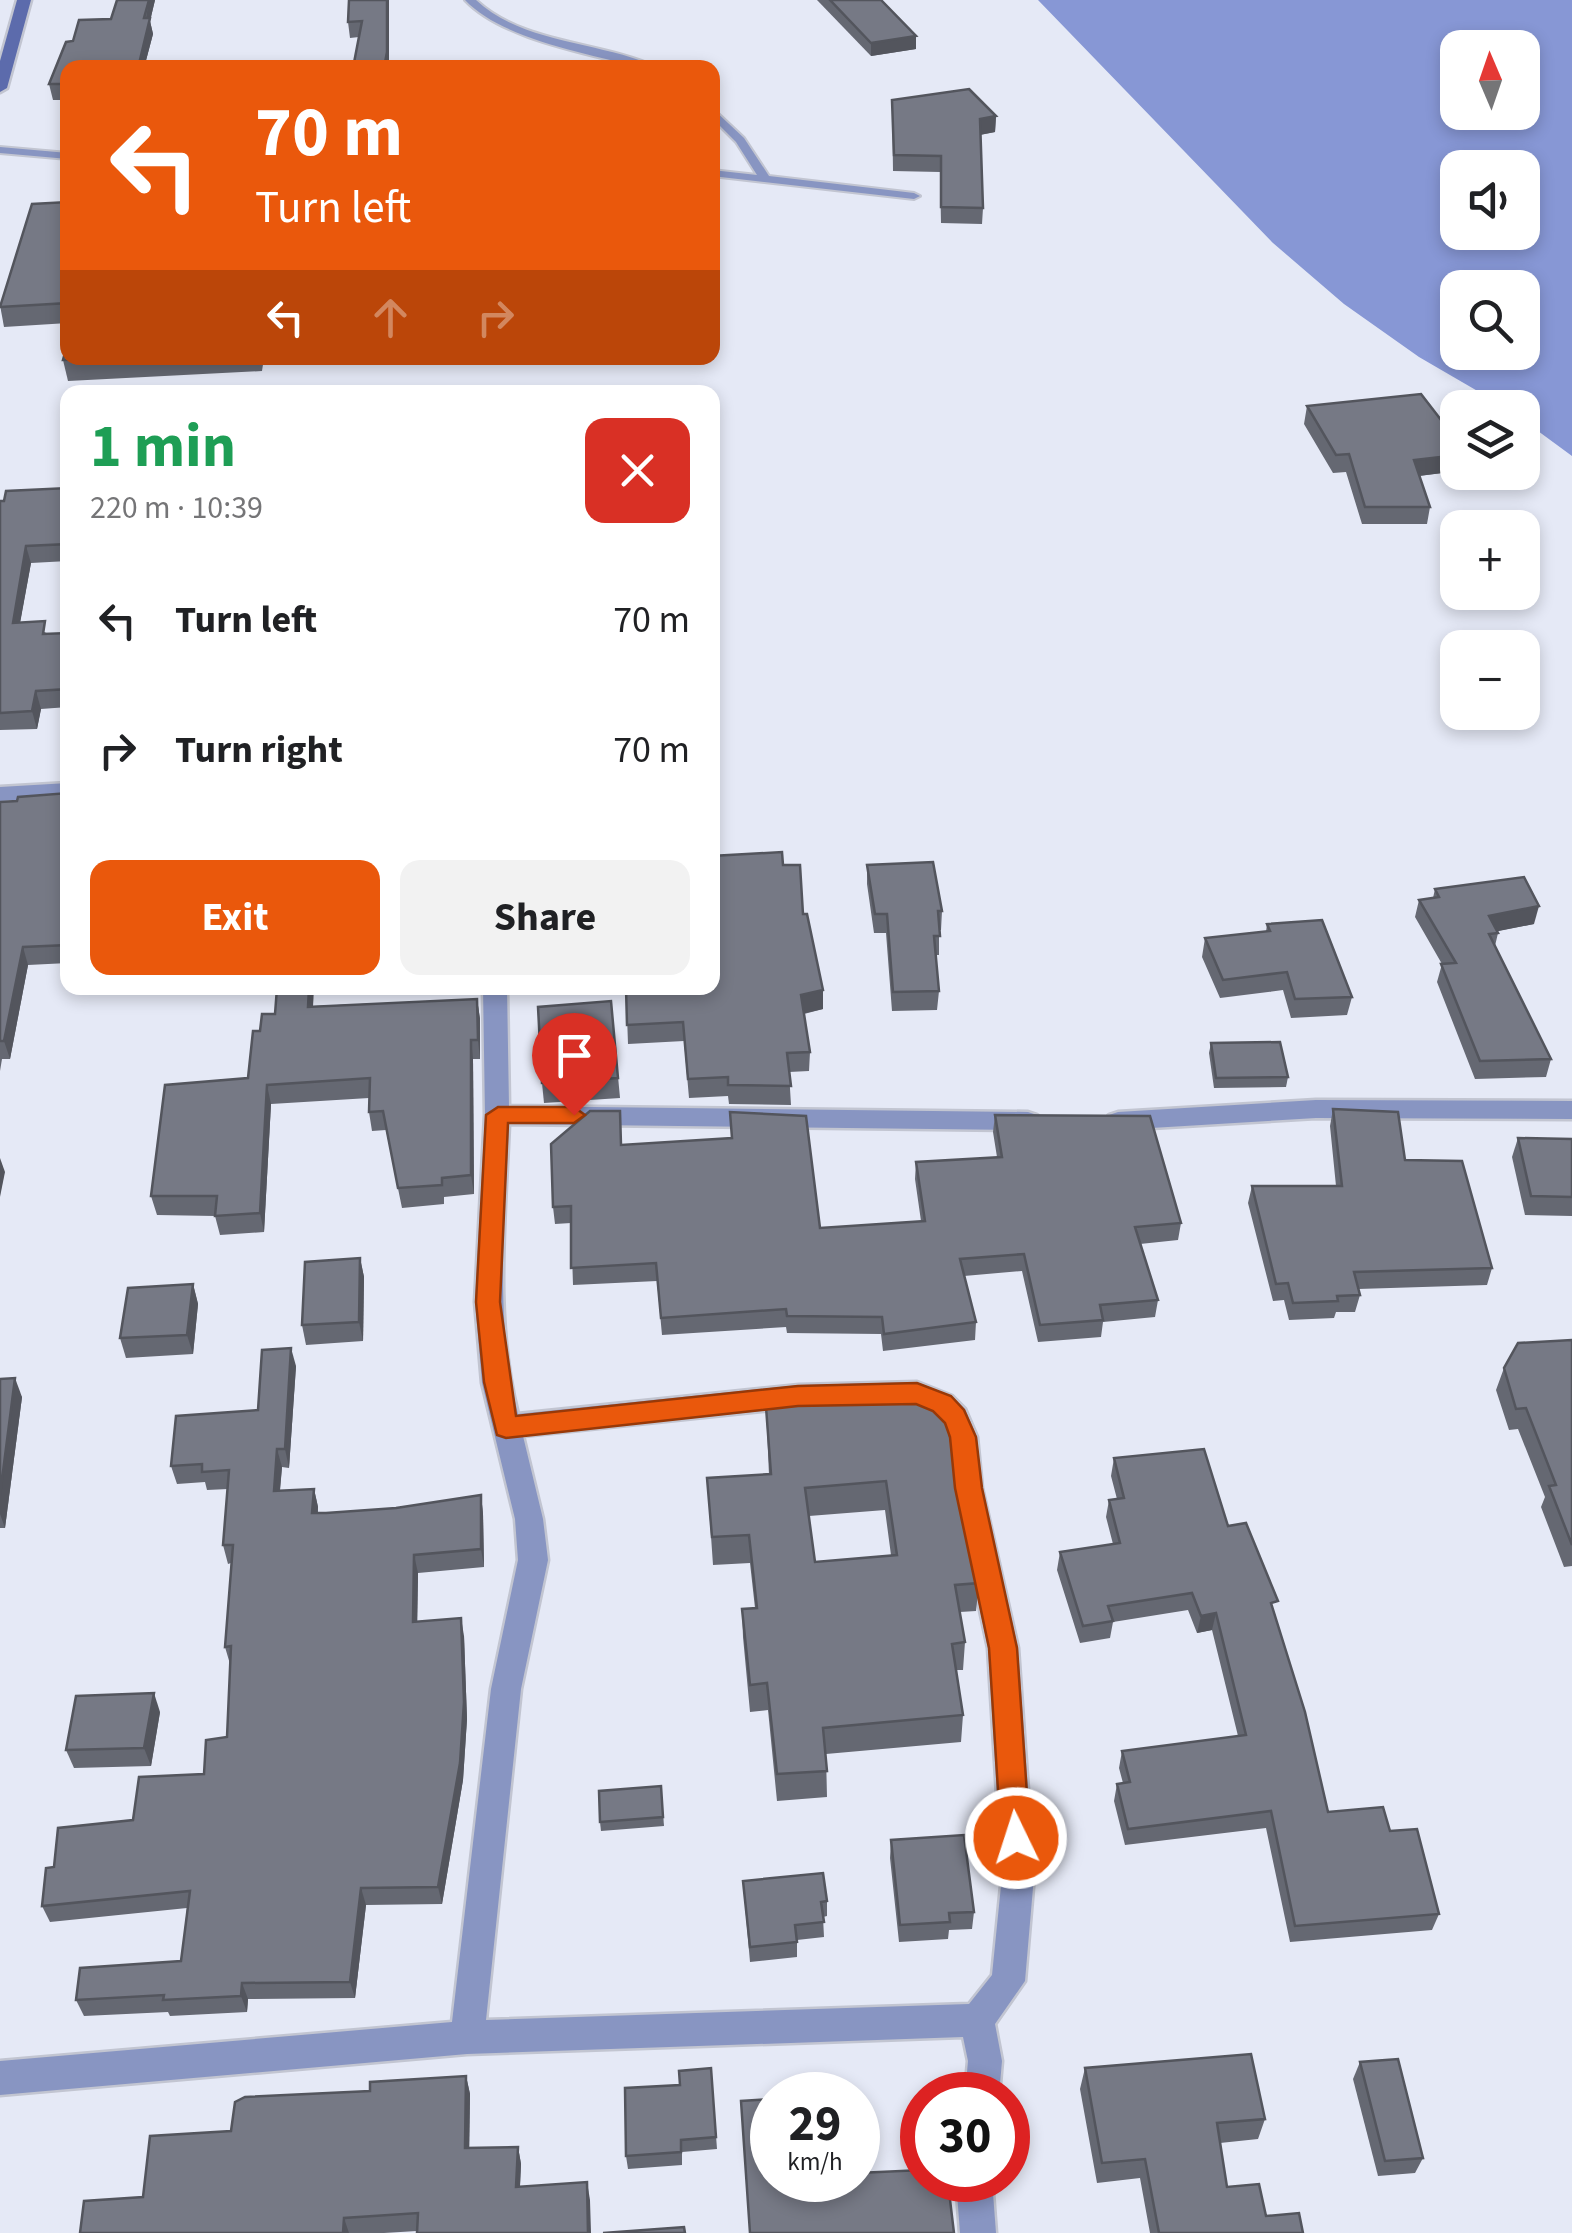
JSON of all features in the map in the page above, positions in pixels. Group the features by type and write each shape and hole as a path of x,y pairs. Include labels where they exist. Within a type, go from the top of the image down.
{"main road":[{"path":"1,78 24,0"}],"street":[{"path":"0,794 60,790"},
{"path":"468,2038 506,1689 533,1560 528,1518 496,1382 488,1302 498,1115 496,995"},
{"path":"1084,1121 1158,1121 1316,1108 1572,1110"},
{"path":"498,1115 1046,1121"},
{"path":"506,1427 798,1396 917,1394 942,1404 955,1417 963,1437 968,1488 1003,1648 1018,1876 1008,1980 977,2020"},
{"path":"0,2078 468,2038 977,2020"},
{"path":"977,2020 985,2072"},
{"path":"976,2202 978,2233"}],"lane":[{"path":"470,0 476,9 513,27 626,60"},
{"path":"720,119 740,140 765,179"},
{"path":"0,150 60,155"},
{"path":"720,174 914,196"}],"water":[{"path":"1038,0 1572,0 1572,456 1540,432 1540,390 1476,390 1441,370 1540,370 1540,270 1440,270 1440,369 1344,304 1273,243"}],"building":[{"path":"117,0 149,0 144,18 150,18 140,60 60,60 60,84 49,84 66,42 73,41 79,20 111,19"},
{"path":"349,0 387,0 386,60 355,60 362,21 348,22"},
{"path":"830,0 881,0 916,36 871,43"},
{"path":"969,89 996,116 980,119 983,208 941,207 941,156 894,155 892,100"},
{"path":"60,202 60,303 0,307 32,204"},
{"path":"1421,394 1440,419 1440,457 1414,460 1430,507 1365,507 1349,454 1336,455 1307,406"},
{"path":"60,488 60,544 26,546 13,623 45,621 43,634 60,633 60,690 36,691 32,711 0,713 0,501 4,501 6,491"},
{"path":"60,794 60,945 23,947 4,1041 0,1041 0,802 17,801 18,797"},
{"path":"782,852 783,865 800,865 803,914 807,914 823,990 801,995 810,1052 787,1053 791,1086 728,1085 728,1077 688,1079 683,1022 627,1025 626,995 720,995 720,856"},
{"path":"933,862 942,911 938,911 940,936 934,936 939,991 893,992 887,914 875,914 867,865"},
{"path":"1524,877 1539,906 1489,916 1498,933 1489,934 1551,1059 1480,1061 1441,964 1456,963 1419,900 1439,897 1435,889"},
{"path":"1322,920 1352,997 1295,999 1287,972 1223,980 1205,938 1270,931 1267,924"},
{"path":"276,995 309,995 308,1007 477,999 478,1040 471,1040 471,1175 442,1178 442,1185 398,1188 383,1111 369,1112 370,1078 267,1085 260,1213 215,1216 217,1196 151,1196 165,1085 248,1078 253,1031 260,1031 262,1014 275,1014"},
{"path":"611,1001 618,1078 542,1083 538,1007"},
{"path":"1280,1042 1288,1077 1216,1078 1211,1043"},
{"path":"1333,1109 1398,1112 1405,1160 1462,1161 1492,1268 1354,1272 1360,1295 1337,1296 1338,1301 1293,1303 1288,1283 1276,1284 1252,1186 1342,1186"},
{"path":"590,1111 620,1111 621,1145 732,1138 730,1112 806,1116 820,1228 925,1221 916,1162 1002,1157 995,1115 1150,1116 1181,1223 1135,1227 1158,1300 1100,1305 1103,1320 1040,1325 1024,1254 960,1259 976,1322 884,1334 882,1317 787,1316 786,1309 661,1318 656,1263 571,1268 571,1206 553,1207 551,1144"},
{"path":"1518,1138 1572,1139 1572,1197 1531,1196"},
{"path":"360,1258 359,1322 302,1325 305,1262"},
{"path":"193,1284 187,1335 120,1338 128,1288"},
{"path":"1572,1340 1572,1545 1549,1486 1556,1485 1526,1408 1516,1409 1504,1368 1518,1343"},
{"path":"291,1348 285,1449 277,1449 274,1491 314,1489 312,1513 396,1508 481,1495 481,1549 414,1555 413,1622 461,1618 464,1702 460,1763 438,1887 361,1888 350,1982 242,1983 241,1996 76,2000 80,1968 181,1961 190,1891 42,1906 46,1868 54,1867 58,1828 133,1820 139,1777 204,1774 206,1740 227,1737 231,1646 225,1647 233,1545 223,1545 229,1470 202,1472 202,1464 171,1466 176,1416 258,1410 262,1350"},
{"path":"15,1378 0,1495 0,1379"},
{"path":"860,1396 860,1401 942,1396 979,1583 955,1585 965,1642 952,1644 963,1715 823,1728 827,1771 777,1774 767,1683 750,1685 742,1609 757,1608 749,1535 712,1537 707,1478 771,1474 766,1407 799,1405 799,1399","holes":["886,1481 897,1555 815,1562 805,1488"]},
{"path":"1204,1449 1228,1526 1246,1523 1278,1601 1271,1603 1305,1712 1328,1812 1383,1807 1390,1831 1417,1829 1439,1914 1295,1926 1271,1811 1128,1829 1117,1784 1130,1782 1122,1751 1246,1735 1216,1613 1201,1616 1192,1593 1108,1606 1113,1621 1083,1626 1060,1552 1120,1543 1109,1500 1124,1498 1114,1458"},
{"path":"154,1693 144,1748 66,1750 76,1696"},
{"path":"661,1786 663,1817 600,1822 599,1791"},
{"path":"964,1835 974,1912 949,1913 950,1922 900,1925 891,1840"},
{"path":"823,1873 827,1901 821,1902 824,1922 795,1925 797,1942 750,1947 743,1881"},
{"path":"1251,2054 1265,2119 1217,2123 1227,2187 1259,2184 1266,2216 1299,2213 1303,2233 1159,2233 1145,2159 1102,2163 1085,2068"},
{"path":"1398,2059 1423,2158 1385,2161 1360,2062"},
{"path":"711,2068 716,2137 681,2140 681,2152 626,2156 625,2088 680,2085 679,2071"},
{"path":"466,2076 465,2148 518,2147 516,2187 587,2182 588,2233 417,2233 418,2213 344,2218 343,2233 80,2233 84,2201 143,2197 150,2136 231,2131 235,2102 245,2097 370,2091 370,2082"},
{"path":"750,2100 750,2202 880,2202 880,2172 900,2171 900,2202 950,2202 954,2233 750,2233 741,2101"},
{"path":"684,2227 685,2233 603,2233"}],"route":[{"path":"574,1115 498,1115 488,1302 496,1382 506,1427 798,1396 917,1394 942,1404 955,1417 963,1437 968,1488 1003,1648 1016,1838"}]}
